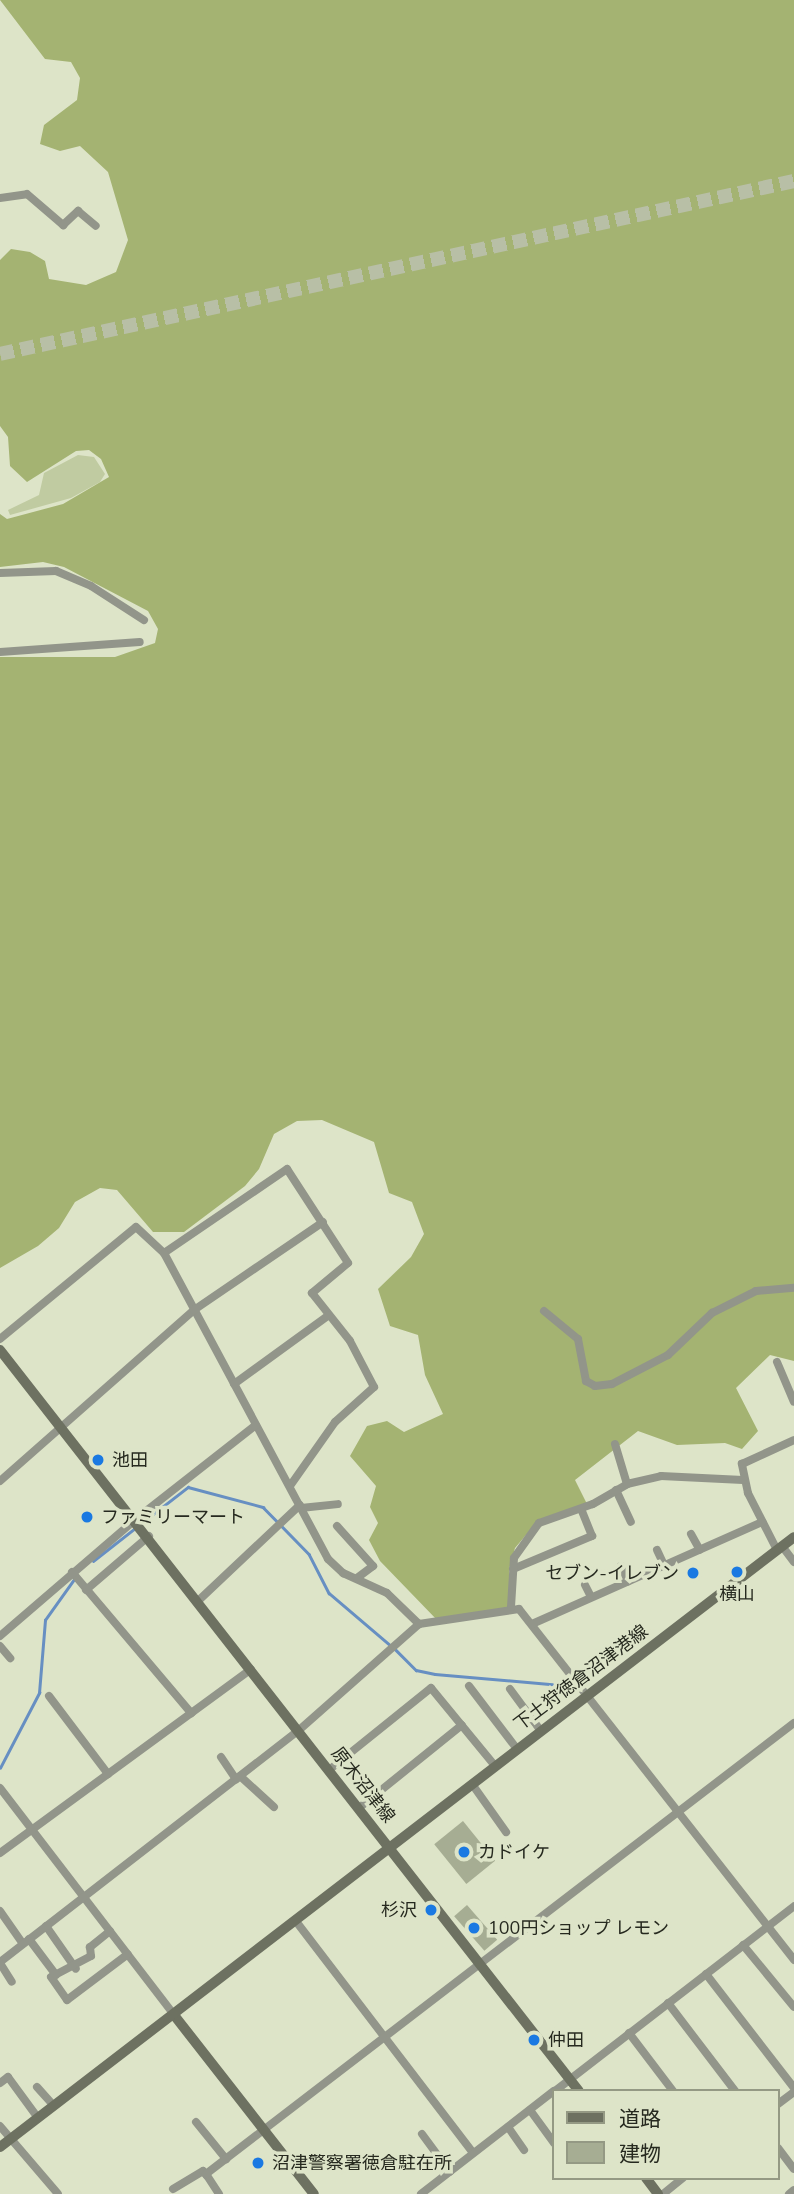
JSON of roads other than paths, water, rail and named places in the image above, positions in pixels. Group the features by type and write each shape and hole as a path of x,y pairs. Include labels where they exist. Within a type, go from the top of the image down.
{"main road":[{"name":"原木沼津線","path":"0,1350 65,1428 390,1847 0,2147"},
{"name":"下土狩徳倉沼津港線","path":"390,1847 794,1537"},
{"path":"390,1847 578,2089"},
{"path":"174,2015 314,2194"},
{"path":"648,2180 660,2194"}],"street":[{"path":"0,198 27,194 63,225 78,211 96,226"},
{"path":"0,573 56,571 115,599 144,620"},
{"path":"0,652 140,642"},
{"path":"164,1253 286,1169 348,1263 313,1293 374,1387 335,1422 290,1486"},
{"path":"0,1481 65,1428 194,1310 323,1222"},
{"path":"0,1339 136,1227 164,1253 328,1559 387,1593 419,1624"},
{"path":"544,1311 578,1339 586,1381 595,1386 612,1384 668,1354 712,1313 734,1302 756,1292 794,1288"},
{"path":"234,1384 329,1315"},
{"path":"776,1362 794,1402"},
{"path":"2,1632 72,1572 141,1526 256,1425"},
{"path":"794,1440 742,1464 743,1480 762,1522 779,1548 794,1562"},
{"path":"615,1444 627,1484"},
{"path":"511,1607 513,1569 539,1523 581,1508 627,1484 661,1476 743,1480"},
{"path":"616,1490 631,1522"},
{"path":"198,1601 300,1506 338,1504"},
{"path":"513,1569 592,1536 581,1508"},
{"path":"532,1624 762,1522"},
{"path":"86,1591 141,1526"},
{"path":"337,1526 373,1566 358,1578"},
{"path":"691,1534 700,1550"},
{"path":"657,1550 664,1565"},
{"path":"621,1566 628,1581"},
{"path":"72,1572 191,1713"},
{"path":"585,1585 592,1597"},
{"path":"511,1607 532,1624 794,1960"},
{"path":"12,1982 0,1962 298,1731 419,1624 495,1614 511,1607"},
{"path":"0,1646 10,1658"},
{"path":"0,1853 251,1669"},
{"path":"469,1686 517,1749"},
{"path":"329,1770 431,1688 495,1766"},
{"path":"510,1689 541,1731"},
{"path":"50,1696 108,1774"},
{"path":"207,2176 794,1723"},
{"path":"359,1808 462,1725"},
{"path":"221,1757 238,1778 274,1807"},
{"path":"472,1784 506,1832"},
{"path":"0,1788 174,2015"},
{"path":"557,2089 794,1906"},
{"path":"0,1911 56,1975"},
{"path":"295,1920 473,2153"},
{"path":"46,1926 76,1969"},
{"path":"110,1931 90,1947 91,1956 76,1969 51,1977 67,2000 128,1954"},
{"path":"743,1945 794,2007"},
{"path":"706,1974 794,2090 780,2102"},
{"path":"668,2003 733,2089"},
{"path":"629,2033 671,2089"},
{"path":"0,2083 8,2077 38,2118"},
{"path":"37,2087 54,2106"},
{"path":"421,2194 552,2093"},
{"path":"530,2110 552,2140"},
{"path":"196,2122 226,2159"},
{"path":"0,2126 58,2194"},
{"path":"508,2127 524,2150"},
{"path":"422,2134 450,2172"},
{"path":"780,2151 794,2169"},
{"path":"173,2189 203,2171 219,2194"},
{"path":"660,2194 680,2180"},
{"path":"789,2194 794,2190"}],"waterway":[{"path":"139,1525 188,1487 263,1507 309,1554 329,1593 390,1645"},
{"path":"93,1561 134,1529"},
{"path":"0,1768 39,1693 45,1620 75,1578"},
{"path":"395,1649 416,1670 435,1674 571,1686"}],"tunnel":[{"path":"0,354 794,181"}],"place":[{"name":"池田","path":"98,1460"},
{"name":"ファミリーマート","path":"87,1517"},
{"name":"横山","path":"737,1572"},
{"name":"セブン-イレブン","path":"693,1573"},
{"name":"カドイケ","path":"464,1852"},
{"name":"杉沢","path":"431,1910"},
{"name":"100円ショップ レモン","path":"474,1928"},
{"name":"仲田","path":"534,2040"},
{"name":"沼津警察署徳倉駐在所","path":"258,2163"}]}
